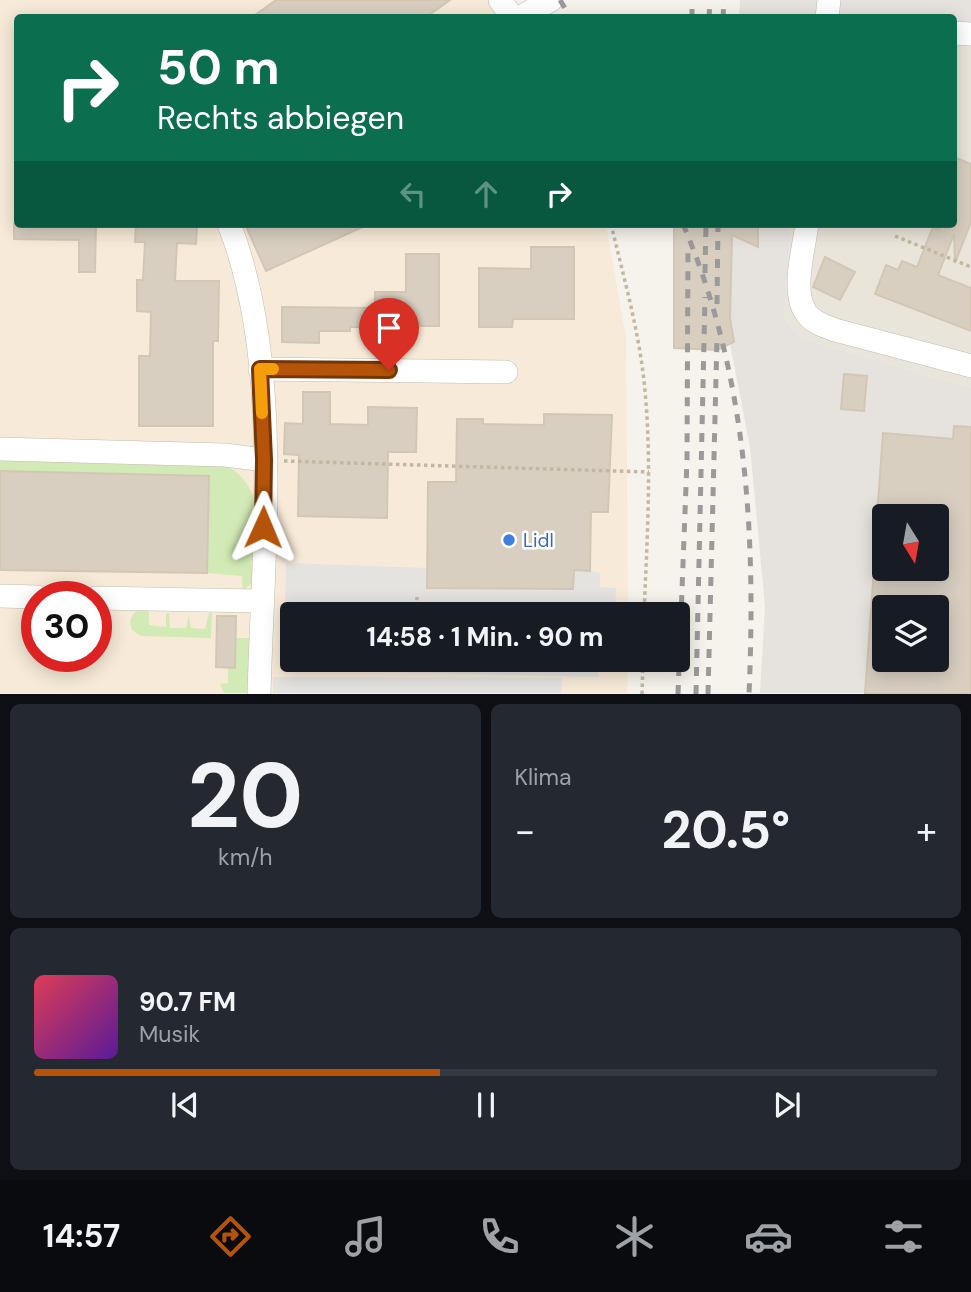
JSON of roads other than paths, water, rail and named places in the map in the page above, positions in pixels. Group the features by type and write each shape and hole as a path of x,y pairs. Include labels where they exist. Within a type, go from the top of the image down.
{"street":[{"path":"526,14 551,0"},
{"path":"230,228 242,261 259,341 264,460 259,694"},
{"path":"807,228 799,296 806,313 816,322 835,330 971,366"},
{"path":"260,369 506,372"},
{"path":"0,449 225,454 264,460"},
{"path":"0,596 21,597"},
{"path":"112,598 261,601"}],"railway":[{"path":"560,0 569,14"},
{"path":"692,0 692,14"},
{"path":"709,14 710,0"},
{"path":"723,14 724,0"},
{"path":"684,228 721,338 743,455 751,574 749,694"},
{"path":"705,273 706,228"},
{"path":"717,304 718,228"},
{"path":"678,694 687,460 688,248"},
{"path":"696,694 705,297"},
{"path":"708,694 717,339"}],"place":[{"name":"Lidl","path":"509,540"}]}
